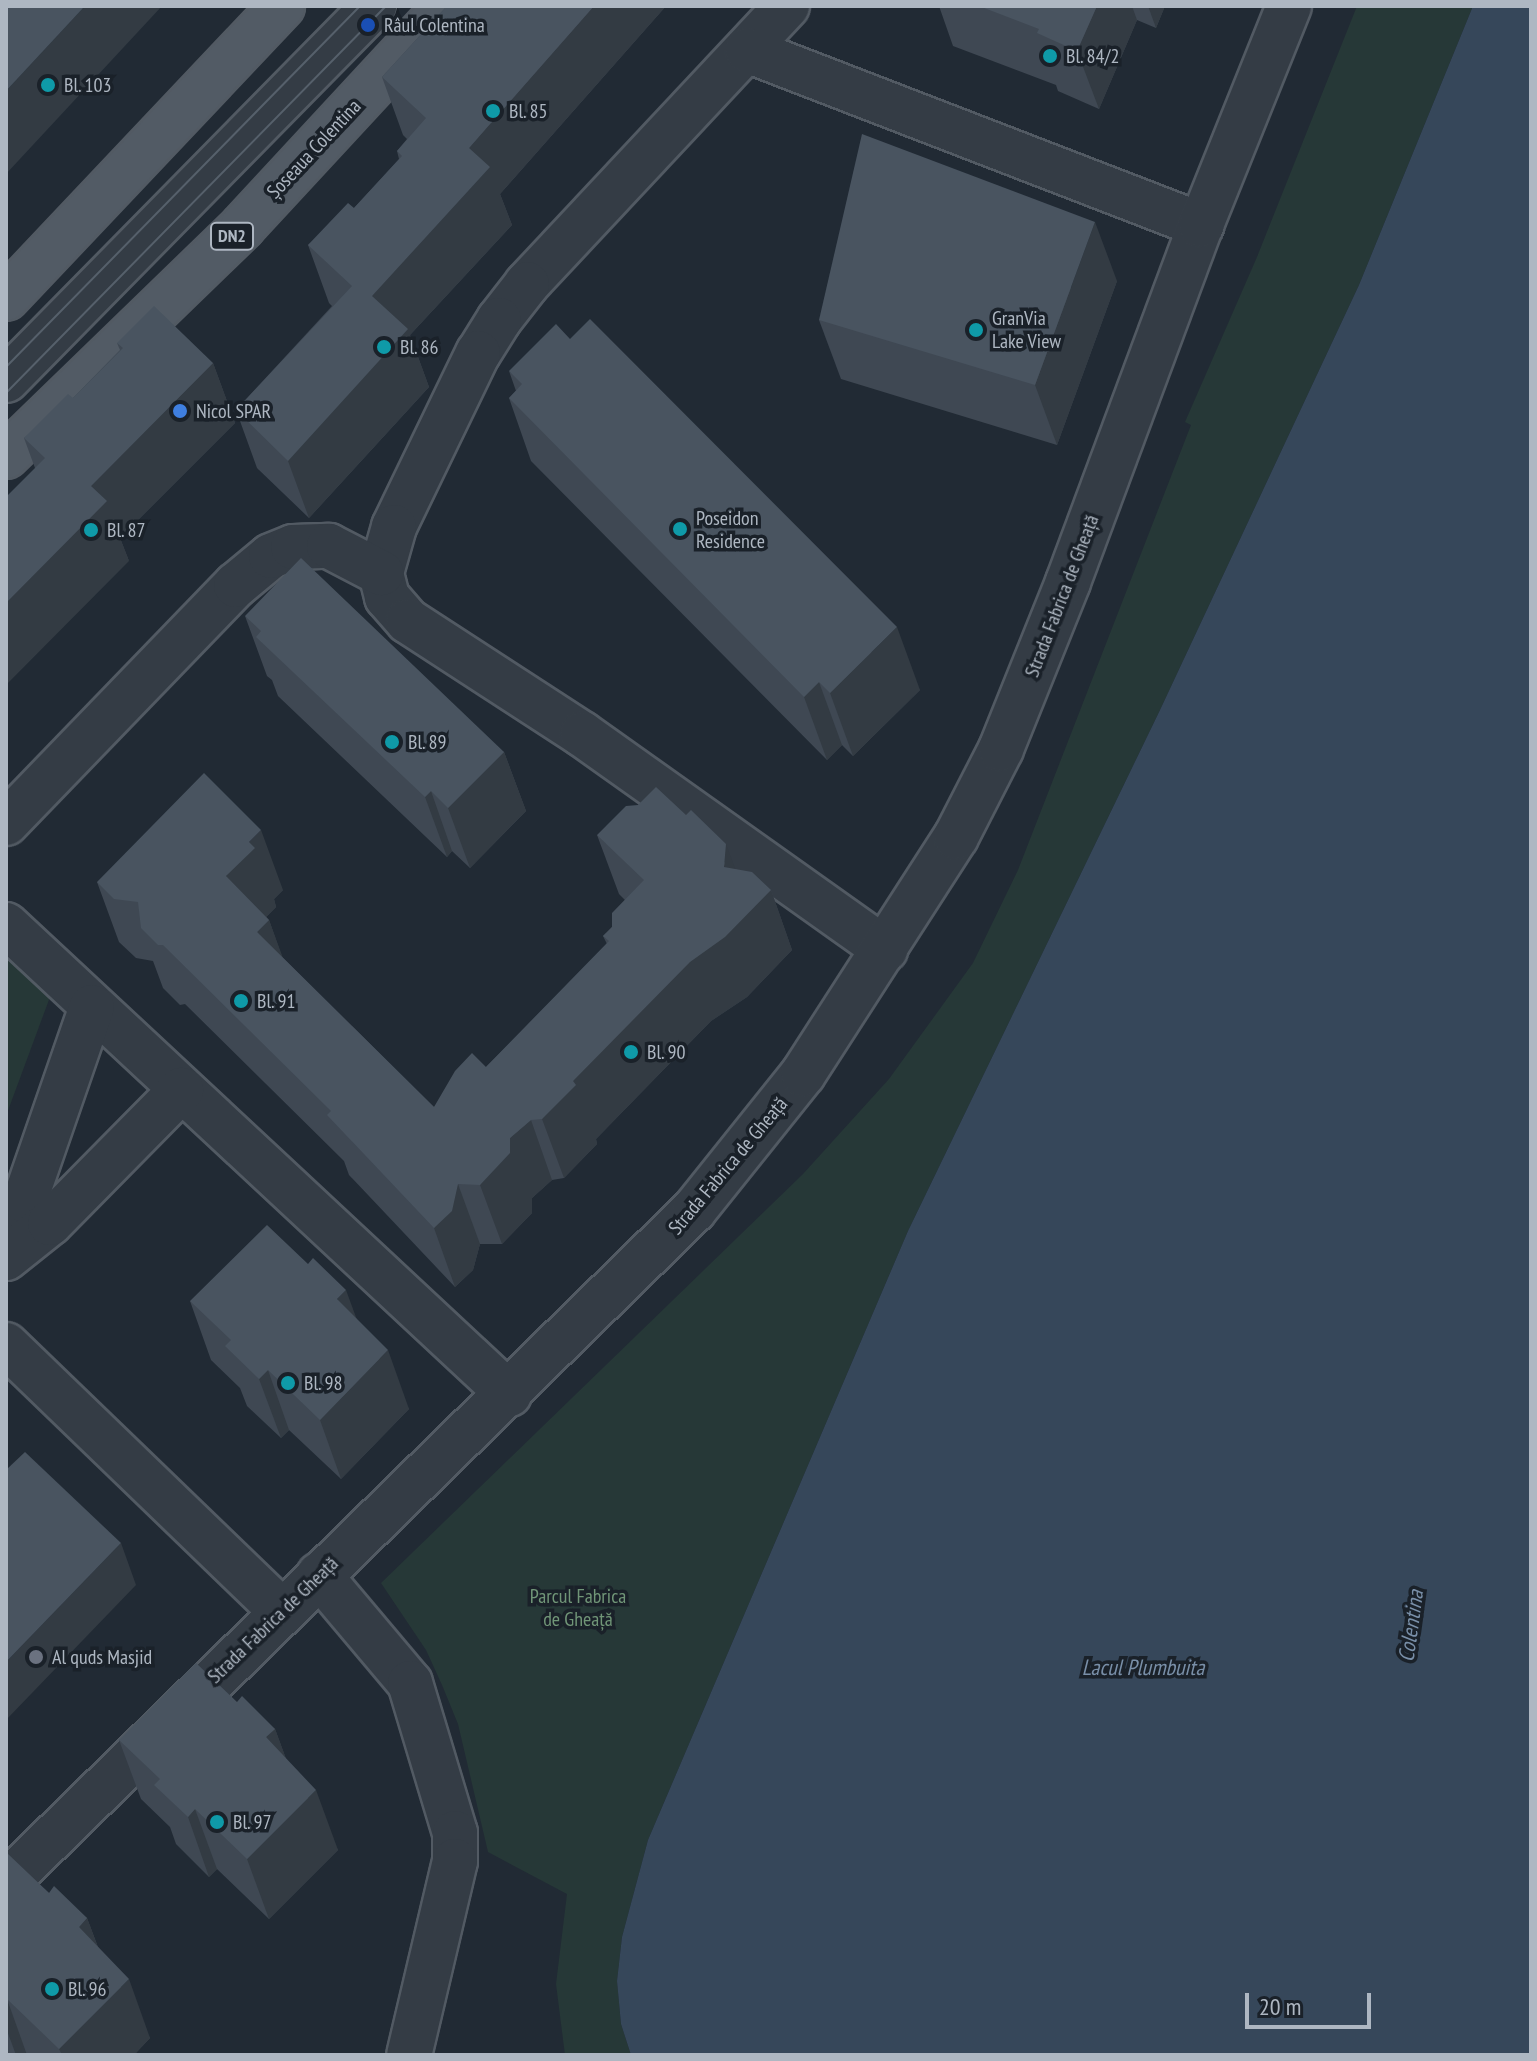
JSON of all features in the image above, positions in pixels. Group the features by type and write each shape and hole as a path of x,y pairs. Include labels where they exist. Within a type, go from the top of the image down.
{"main road":[{"path":"6,298 282,6"},
{"name":"Șoseaua Colentina","path":"6,456 243,226 447,6"}],"street":[{"path":"6,380 374,6"},
{"path":"787,6 527,284 499,320 478,353 394,527 381,573 387,597 408,621 605,749 885,949"},
{"name":"Strada Fabrica de Gheață","path":"6,1883 694,1210 747,1149 803,1074 956,837 1001,749 1068,582 1201,225 1289,6"},
{"path":"747,50 1201,225"},
{"path":"6,823 236,585 271,556 293,547 329,546 381,573"},
{"path":"6,925 509,1394"},
{"path":"6,1235 25,1200 92,1007"},
{"path":"6,1258 50,1223 181,1090"},
{"path":"6,1345 281,1611"},
{"path":"319,1575 410,1683 455,1833 455,1861 409,2055"}],"green space":[{"name":"Parcul Fabrica de Gheață","path":"1357,6 1473,6 1359,285 1160,710 908,1231 648,1840 622,1937 617,1981 621,2024 631,2055 565,2055 556,1984 567,1894 488,1852 458,1724 426,1650 381,1583 803,1174 889,1079 973,963 1018,870 1191,425 1185,422 1257,257"},
{"path":"6,956 50,997 6,1116"}],"water":[{"name":"Lacul Plumbuita","path":"1473,6 1531,6 1531,2055 631,2055 621,2024 617,1981 622,1937 648,1840 908,1231 1160,710 1359,285"}],"building":[{"path":"6,6 85,6 6,91"},
{"path":"447,6 594,6 469,148 490,167 372,296 408,329 288,461 236,410 352,286 308,245 348,203 354,208 402,156 397,151 426,118 382,77"},
{"path":"979,6 1097,6 1077,51 1037,33 1039,29"},
{"name":"GranVia Lake View","path":"862,134 1095,222 1035,385 819,320"},
{"path":"154,306 213,363 91,486 107,501 6,603 6,497 45,458 24,438 68,394 73,398 123,348 117,343"},
{"name":"Poseidon Residence","path":"590,319 897,627 830,693 819,682 804,697 509,398 522,384 509,371 556,324 570,339"},
{"path":"301,558 504,752 448,808 431,791 425,797 256,637 261,631 245,616"},
{"path":"204,773 261,830 249,842 255,848 226,876 269,920 257,932 434,1107 455,1071 472,1053 486,1067 609,941 603,936 612,927 612,913 644,880 597,835 626,806 638,805 656,787 686,815 691,810 726,844 724,867 752,872 771,890 725,937 690,962 573,1081 576,1085 542,1119 531,1120 510,1138 510,1153 480,1185 458,1184 452,1211 434,1228 327,1115 331,1111 163,945 158,945 141,928 138,902 114,899 97,882"},
{"path":"267,1225 308,1264 313,1258 346,1290 337,1299 388,1350 320,1420 268,1370 259,1379 225,1346 231,1340 190,1301"},
{"path":"25,1452 121,1543 6,1662 6,1470"},
{"path":"196,1663 237,1702 242,1696 275,1729 266,1737 316,1790 247,1859 195,1809 188,1817 154,1785 160,1779 119,1740"},
{"name":"Bl. 96","path":"7,1853 49,1893 54,1886 87,1918 79,1927 129,1979 59,2049 6,2000"}],"tram line":[{"path":"6,367 360,6"},
{"path":"6,393 386,6"}],"place":[{"name":"Râul Colentina","path":"368,25"},
{"name":"Bl. 84/2","path":"1050,56"},
{"name":"Bl. 103","path":"48,85"},
{"name":"Bl. 85","path":"493,111"},
{"name":"GranVia Lake View","path":"976,330"},
{"name":"Bl. 86","path":"384,347"},
{"name":"Nicol SPAR","path":"180,411"},
{"name":"Poseidon Residence","path":"680,529"},
{"name":"Bl. 87","path":"91,530"},
{"name":"Bl. 89","path":"392,742"},
{"name":"Bl. 91","path":"241,1001"},
{"name":"Bl. 90","path":"631,1052"},
{"name":"Bl. 98","path":"288,1383"},
{"name":"Al quds Masjid","path":"36,1657"},
{"name":"Bl. 97","path":"217,1822"},
{"name":"Bl. 96","path":"52,1989"}],"water label":[{"name":"Colentina","path":"1411,1626"}]}
